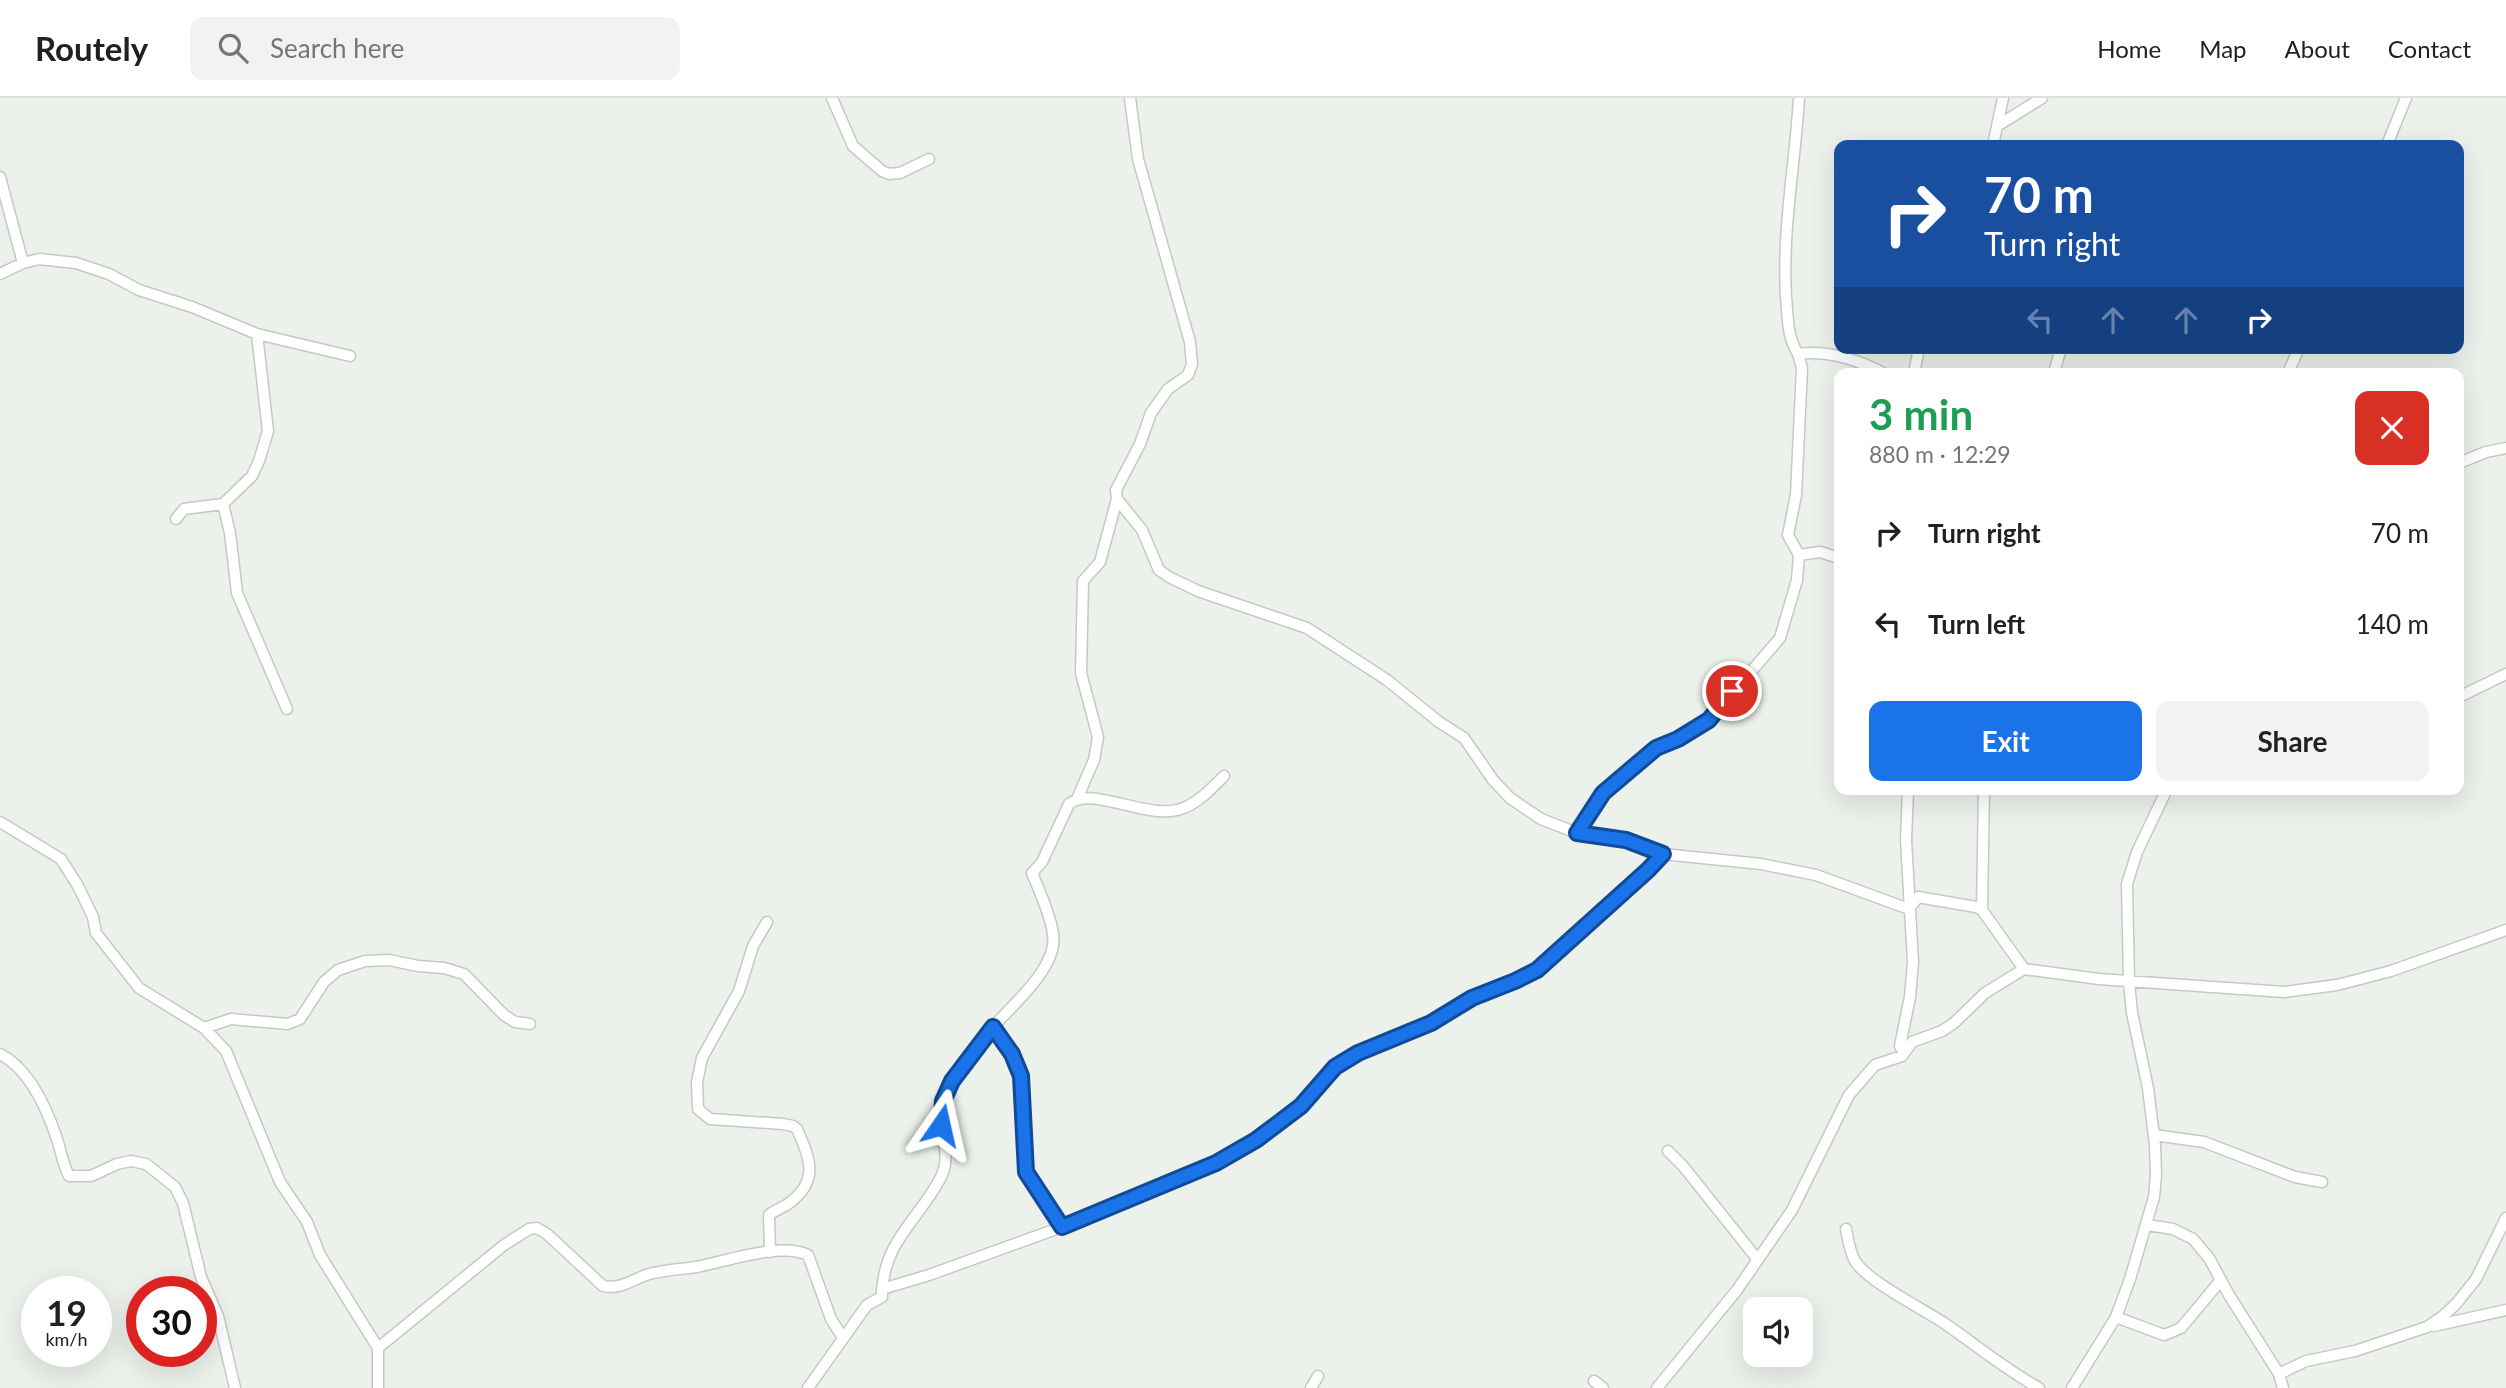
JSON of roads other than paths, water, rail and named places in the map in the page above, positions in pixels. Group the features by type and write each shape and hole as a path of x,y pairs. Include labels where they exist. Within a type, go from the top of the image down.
{"street":[{"path":"832,98 853,146 882,170 889,174 900,173 929,159"},
{"path":"1130,98 1138,159 1190,342 1192,364 1188,374 1168,389 1151,413 1116,495 1142,530 1159,570 1227,602 1307,628 1387,680 1439,722 1464,738 1493,780 1527,811 1577,833 1626,840 1663,854 1761,864 1816,875 1909,909"},
{"path":"1577,833 1603,793 1656,748 1678,739 1709,720 1780,638 1797,580 1799,555 1788,535 1796,495 1802,368 1788,334 1784,267 1787,203 1799,98"},
{"path":"1994,140 2003,98"},
{"path":"1997,126 2042,98"},
{"path":"2389,140 2406,98"},
{"path":"0,177 23,263"},
{"path":"0,274 39,259 76,263 109,274 139,290 192,307 257,334 351,356"},
{"path":"176,519 184,509 223,504 252,476 259,461 268,431 257,334"},
{"path":"1798,354 1831,355 1873,368"},
{"path":"2464,461 2506,448"},
{"path":"1077,799 1094,760 1098,737 1082,673 1083,581 1100,562 1118,499"},
{"path":"223,504 230,533 237,593 287,709"},
{"path":"1799,555 1820,552 1834,556"},
{"path":"2464,695 2506,674"},
{"path":"882,1297 882,1276 888,1256 942,1177 947,1159 941,1125 943,1101 952,1081 993,1027 1036,979 1053,949 1054,933 1032,873 1042,862 1069,804 1077,799 1106,800 1154,811 1185,808 1205,795 1224,776"},
{"path":"1905,1053 1900,1046 1910,997 1913,962 1906,839 1908,795"},
{"path":"1984,795 1982,910 2024,969"},
{"path":"2073,1388 2116,1317 2154,1197 2154,1135 2129,982 2127,884 2137,852 2164,795"},
{"path":"0,822 61,859 93,917 96,933 139,988 204,1028 226,1051 280,1182 307,1222 320,1255 378,1348 377,1388"},
{"path":"882,1297 882,1289 1062,1227 1216,1163 1256,1140 1301,1106 1335,1067 1358,1053 1431,1023 1472,998 1537,970 1663,854"},
{"path":"1909,909 1918,897 1982,910"},
{"path":"767,922 753,946 739,991 702,1058 697,1096 698,1109 710,1119 793,1125 797,1129 811,1169 810,1177 795,1197 769,1215 769,1252"},
{"path":"1657,1388 1737,1290 1792,1210 1849,1095 1875,1065 1905,1053 1912,1042 1942,1031 1985,993 2024,969 2129,982 2284,992 2337,985 2391,971 2506,930"},
{"path":"204,1028 231,1019 289,1024 300,1019 324,982 338,970 365,961 388,960 444,968 464,974 504,1015 515,1022 530,1024"},
{"path":"993,1027 1012,1054 1021,1076 1026,1172 1062,1227"},
{"path":"0,1054 16,1065 34,1087 52,1125 69,1176 91,1176 117,1164 131,1161 146,1164 175,1187 183,1203 201,1277 218,1316 235,1388"},
{"path":"2154,1135 2204,1142 2295,1177 2322,1182"},
{"path":"1668,1151 1758,1260"},
{"path":"2427,1327 2456,1304 2476,1279 2506,1218"},
{"path":"2147,1225 2173,1230 2193,1239 2210,1258 2278,1374 2283,1388"},
{"path":"378,1348 504,1245 529,1229 537,1228 603,1286 611,1288 649,1274 769,1252 802,1252 808,1255 831,1319 843,1338"},
{"path":"1846,1230 1855,1261 1866,1272 1908,1302 1943,1322 2008,1370 2039,1388"},
{"path":"2116,1317 2164,1335 2181,1328 2221,1280"},
{"path":"808,1388 867,1305 882,1297"},
{"path":"2278,1374 2306,1361 2355,1351 2427,1327 2506,1310"},
{"path":"1311,1388 1318,1376"}]}
